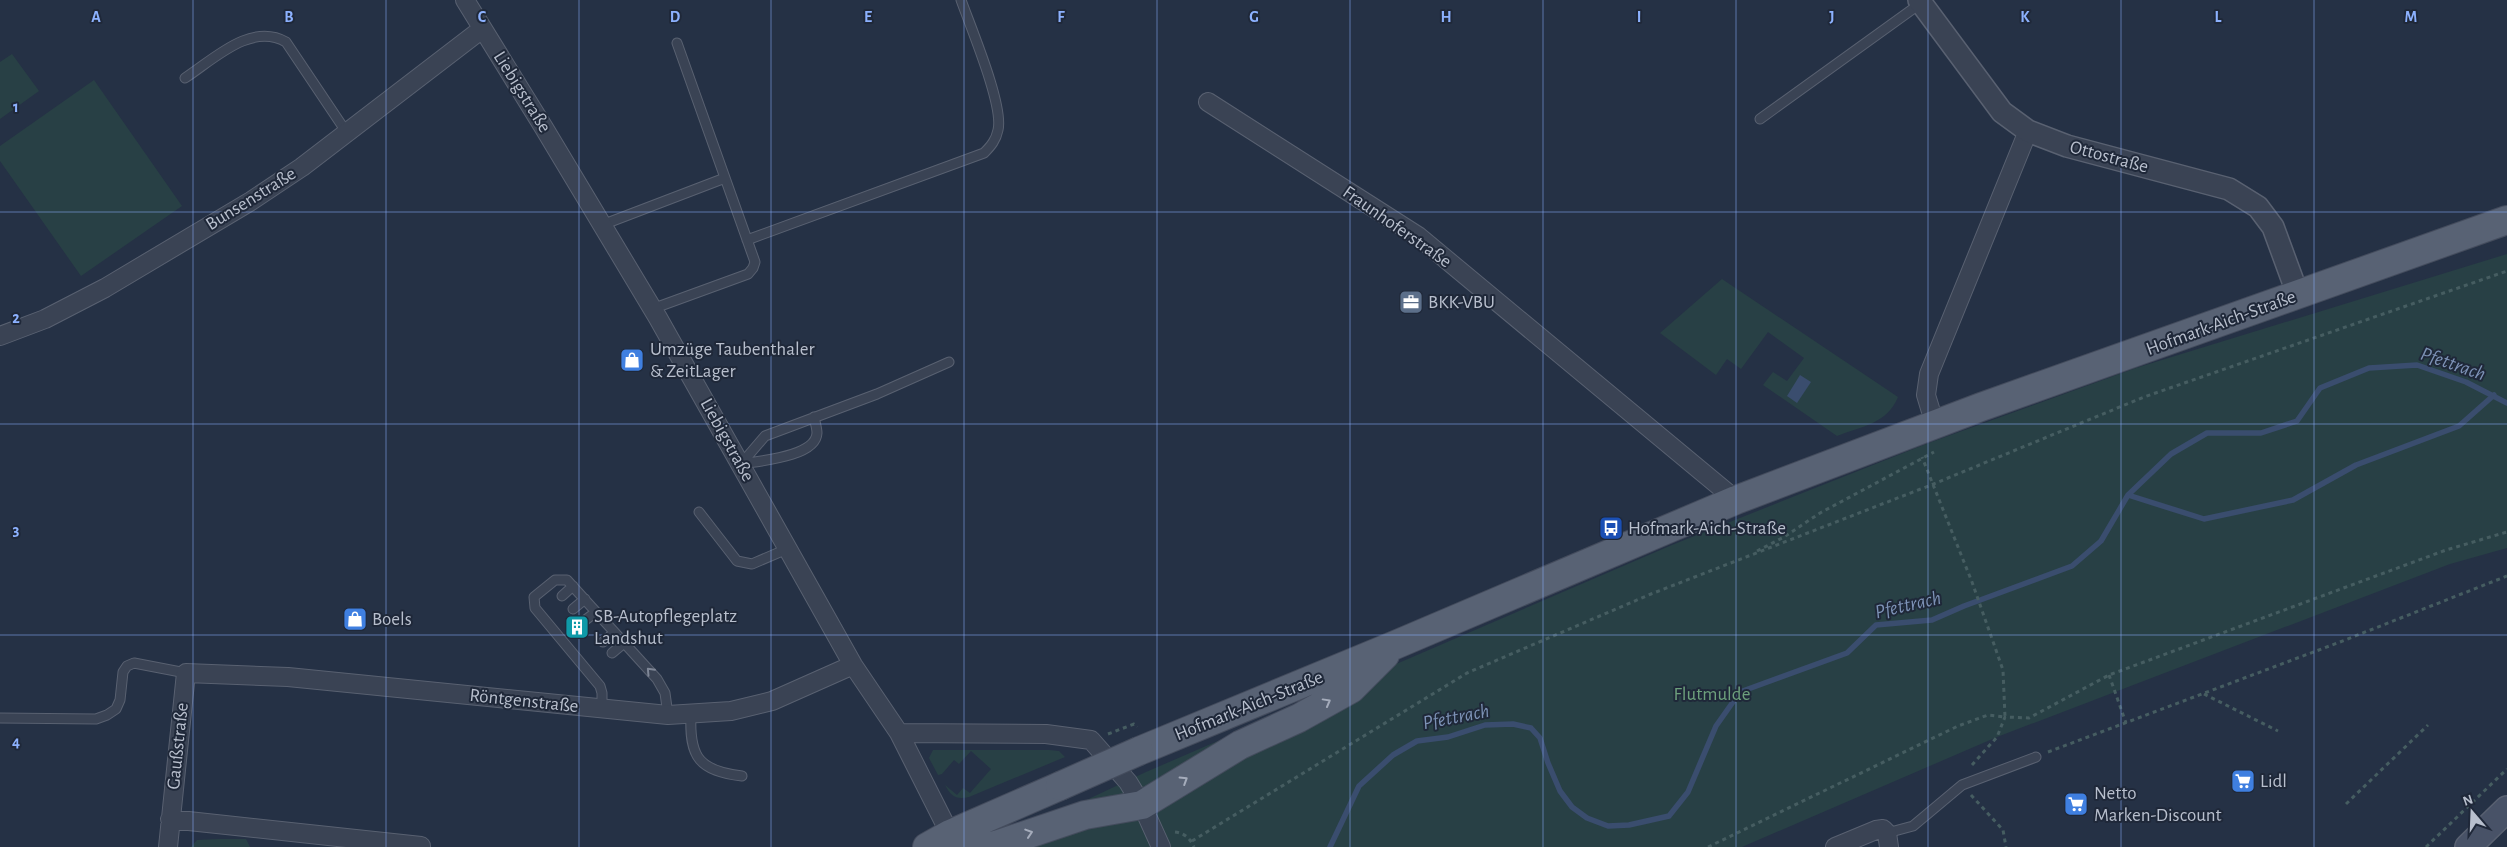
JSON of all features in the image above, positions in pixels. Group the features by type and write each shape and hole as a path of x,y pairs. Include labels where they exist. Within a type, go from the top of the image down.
{"main road":[{"name":"Hofmark-Aich-Straße","path":"938,841 1139,751 1395,646 1736,500 1936,437 2298,295 2507,220"},
{"path":"938,841 993,846 1085,815 1142,805 1240,745 1299,718 1351,689 1395,646"},
{"path":"2468,847 2507,809"}],"street":[{"name":"Liebigstraße","path":"465,0 652,309 853,665 899,733 938,841"},
{"name":"Ottostraße","path":"1920,2 2002,112 2028,131 2067,146 2229,189 2258,207 2273,227 2298,295"},
{"name":"Bunsenstraße","path":"0,336 45,319 105,288 252,201 302,167 482,29"},
{"name":"Fraunhoferstraße","path":"1208,102 1418,236 1736,500"},
{"path":"1936,437 1926,395 1929,374 2028,131"},
{"name":"Röntgenstraße","path":"186,673 288,677 668,715 731,711 772,701 853,665"},
{"name":"Gaußstraße","path":"168,847 186,673"},
{"path":"899,733 1046,734 1091,740 1128,782 1142,805 1161,847"},
{"path":"170,819 427,846"},
{"path":"1835,847 1876,830 1883,829 1888,840"}],"lane":[{"path":"747,240 984,153 994,143 999,129 999,109 961,0"},
{"path":"1760,118 1920,2"},
{"path":"185,78 230,48 253,36 276,36 286,42 347,133"},
{"path":"652,309 748,274 755,262 677,43"},
{"path":"602,225 726,178"},
{"path":"741,464 765,436 877,394 949,362"},
{"path":"741,464 790,456 813,442 817,434 814,418"},
{"path":"699,512 737,561 752,564 787,549"},
{"path":"602,708 600,686 550,628 544,611 533,602 534,597 555,580 567,580 657,679 665,693 668,715"},
{"path":"562,596 573,586"},
{"path":"573,609 585,599"},
{"path":"584,621 596,612"},
{"path":"550,628 558,621"},
{"path":"561,640 569,633"},
{"path":"602,642 614,633"},
{"path":"612,653 624,644"},
{"path":"578,661 587,654"},
{"path":"0,718 96,719 116,709 120,700 123,672 127,666 134,663 186,673"},
{"path":"588,673 597,666"},
{"path":"691,714 690,730 694,750 703,764 719,773 742,776"},
{"path":"1888,840 1913,826 1962,785 2036,757"}],"path":[{"path":"1194,847 1192,841 1467,673 1651,594 1931,484 2144,397 2507,271"},
{"path":"1736,561 1784,538 1820,513 1922,458 1936,437"},
{"path":"1922,458 1972,582 2003,670 2006,717"},
{"path":"1708,847 1958,726 1988,715 2029,718 2109,675 2446,550 2507,532"},
{"path":"2036,757 2507,576"},
{"path":"2109,675 2126,723"},
{"path":"2204,694 2278,731"},
{"path":"2346,804 2428,725"},
{"path":"2426,847 2507,769"},
{"path":"1962,785 2003,830 2006,847"}],"green space":[{"path":"12,54 39,91 0,119 0,62"},
{"path":"94,80 182,206 81,276 0,161 0,146"},
{"name":"Flutmulde","path":"2507,254 2507,548 2450,564 1997,737 1742,847 986,847 1146,772 1672,545 1926,444 2136,368"},
{"path":"1722,279 1898,397 1893,406 1873,423 1837,436 1763,385 1773,372 1787,381 1804,358 1768,332 1741,369 1727,359 1716,375 1660,333"},
{"path":"933,750 1049,750 1059,751 1065,757 969,797 961,798 949,792 945,785 957,795 963,788 970,793 991,769 971,751 959,764 954,760 942,774 938,775 929,758"},
{"path":"246,839 250,847 191,847 197,840"}],"water":[{"path":"1800,375 1811,382 1797,403 1787,396"}],"waterway":[{"name":"Pfettrach","path":"1330,847 1359,786 1393,755 1417,741 1448,737 1485,725 1513,724 1531,728 1540,738 1560,791 1572,807 1587,818 1608,826 1629,825 1669,816 1688,792 1716,726 1740,692 1847,653 1876,625 1932,620 1964,606 2072,566 2101,541 2128,495 2171,454 2207,433 2261,433 2297,421 2320,388 2369,368 2417,365 2466,382 2507,403"},
{"path":"2128,495 2204,519 2293,500 2356,465 2459,426 2494,395"}],"place":[{"name":"BKK-VBU","path":"1411,302"},
{"name":"Umzüge Taubenthaler & ZeitLager","path":"632,360"},
{"name":"Hofmark-Aich-Straße","path":"1611,528"},
{"name":"Boels","path":"355,619"},
{"name":"SB-Autopflegeplatz Landshut","path":"577,627"},
{"name":"Lidl","path":"2243,781"},
{"name":"Netto Marken-Discount","path":"2076,804"}]}
